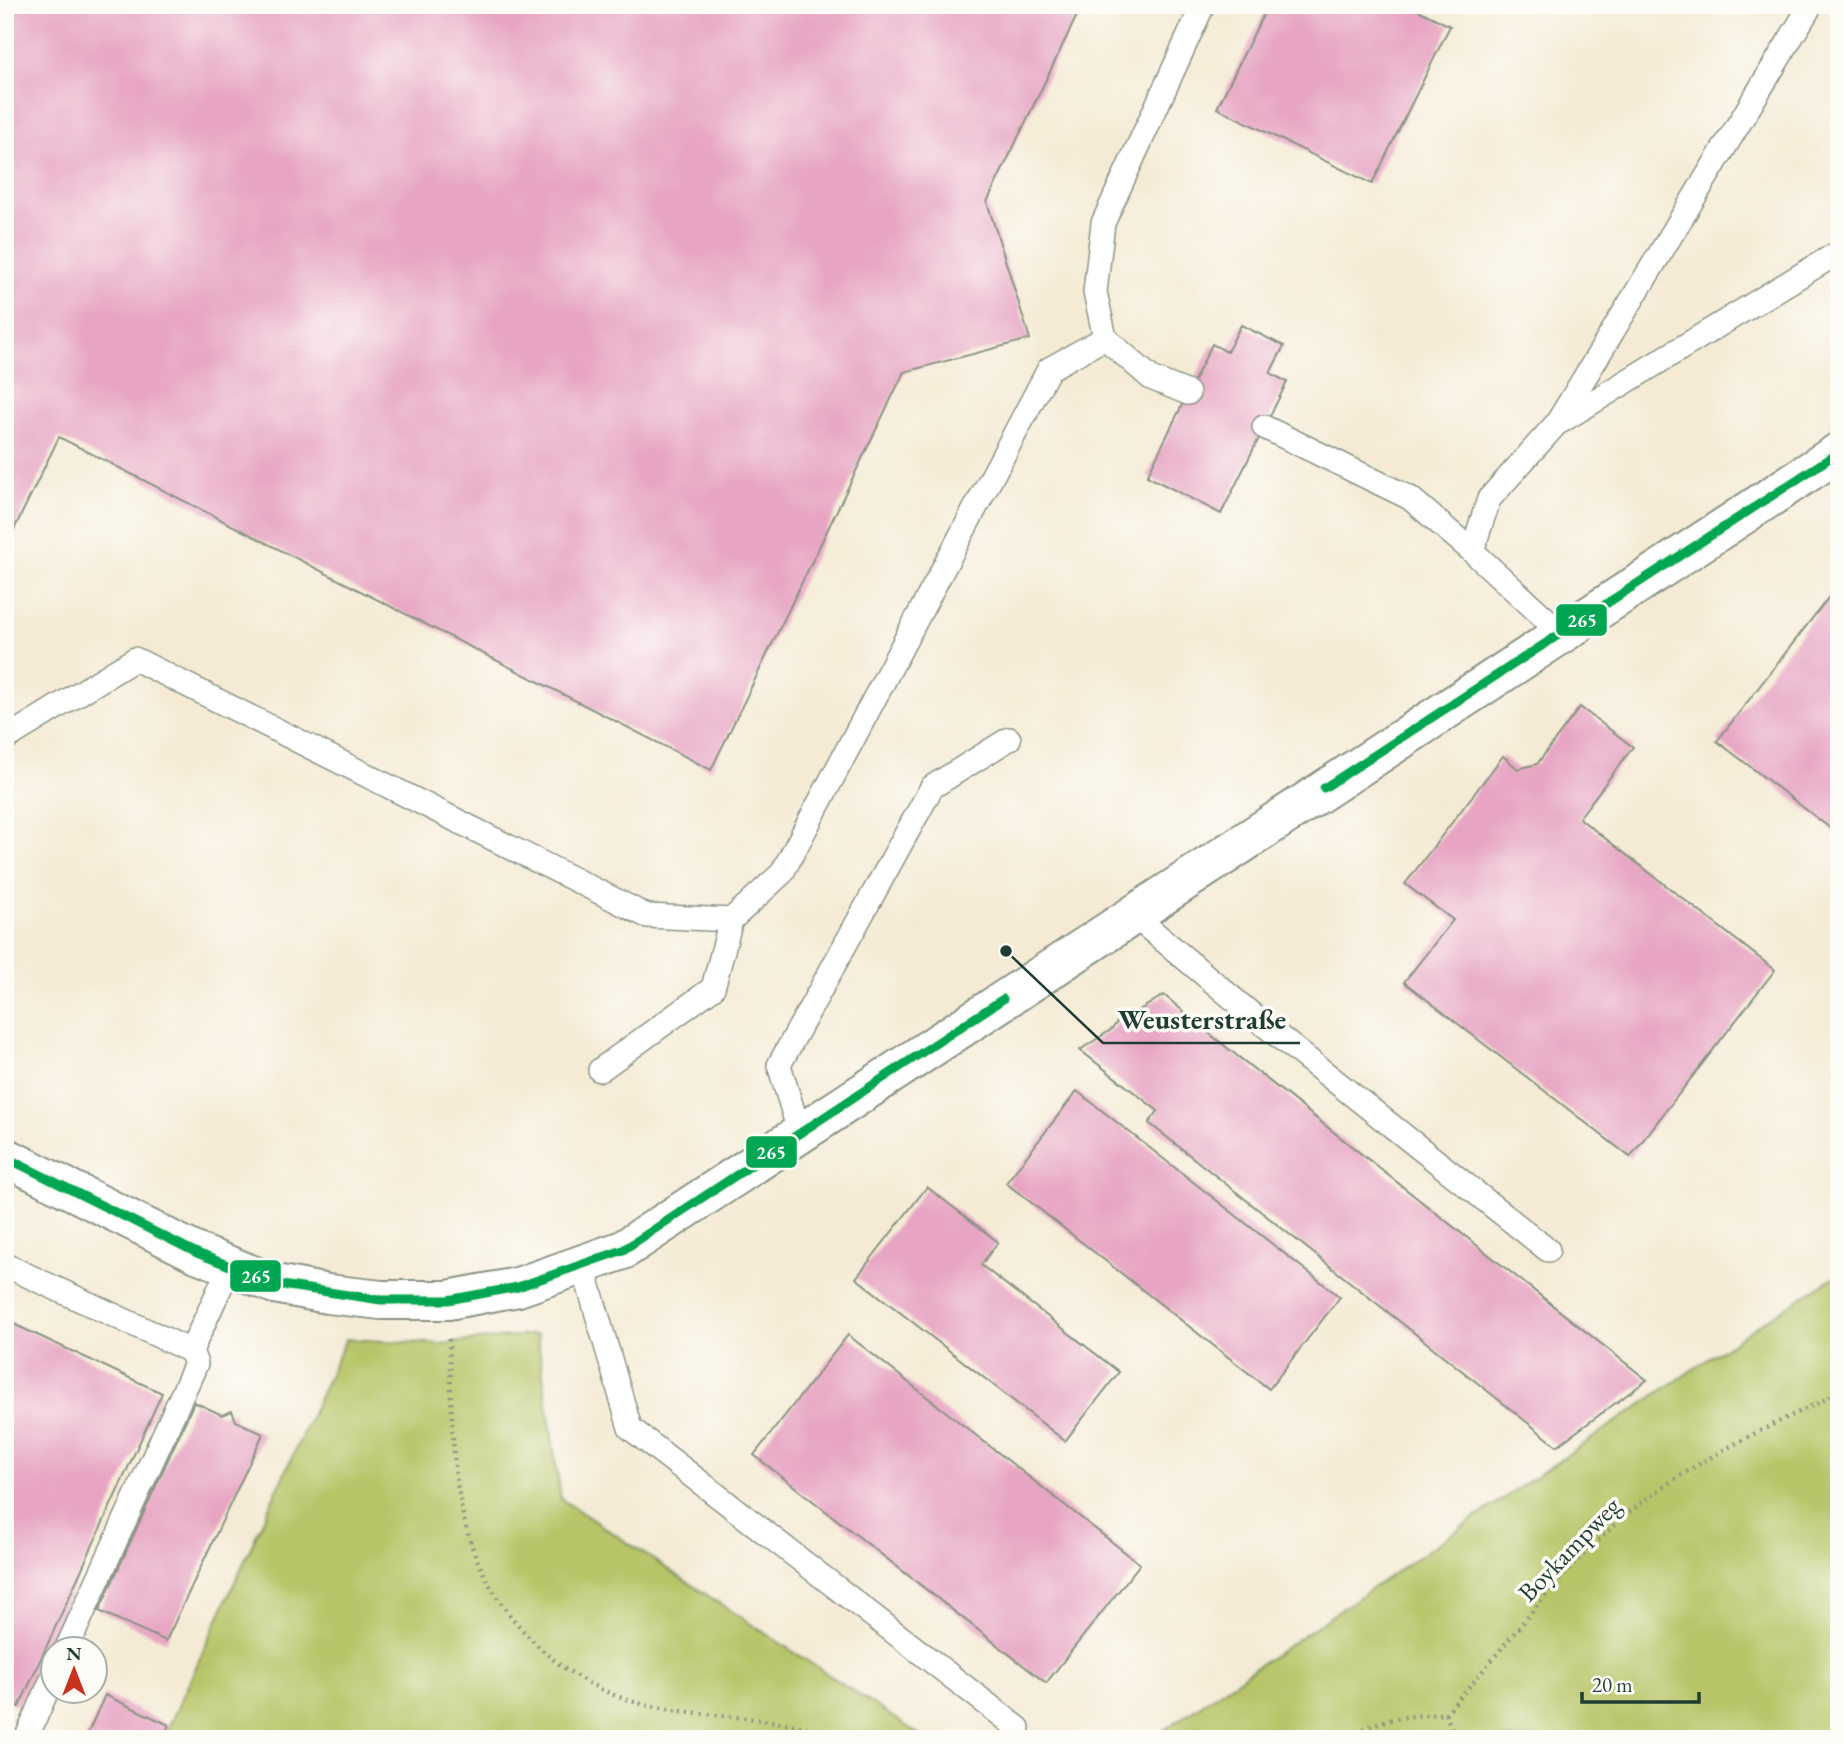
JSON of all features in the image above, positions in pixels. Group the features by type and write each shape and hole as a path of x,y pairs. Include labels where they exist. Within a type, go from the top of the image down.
{"street":[{"path":"5,1157 197,1253 275,1284 328,1294 381,1300 448,1300 518,1287 583,1266 623,1250 799,1131 1839,452"}],"lane":[{"path":"1188,393 1151,378 1105,338 1095,292 1103,223 1203,5"},
{"path":"1472,551 1489,499 1557,423 1811,5"},
{"path":"1557,423 1839,252"},
{"path":"600,1070 713,988 731,920 782,873 1049,369 1105,338"},
{"path":"1264,427 1410,498 1561,633"},
{"path":"5,738 135,659 647,916 731,920"},
{"path":"799,1131 779,1065 932,787 1009,739"},
{"path":"1132,915 1267,1027 1548,1250"},
{"path":"5,1265 191,1351 196,1364 72,1636"},
{"path":"191,1351 230,1266"},
{"path":"583,1266 630,1429 1018,1728"},
{"path":"26,1739 40,1706"}],"path":[{"path":"448,1300 456,1481 464,1525 476,1563 495,1599 523,1632 555,1662 597,1688 648,1706 712,1716 772,1720 823,1731 844,1739"},
{"name":"Boykampweg","path":"1445,1714 1555,1584 1647,1498 1712,1458 1839,1393"},
{"path":"1345,1739 1371,1723 1404,1716 1445,1714 1457,1739"}],"green space":[{"path":"1839,1274 1839,1739 1151,1739 1761,1323"},
{"path":"537,1334 561,1499 926,1739 163,1739 346,1339 441,1344"}],"building":[{"path":"5,5 1082,5 987,202 1030,339 904,372 711,770 59,437 5,548"},
{"path":"1268,5 1408,5 1450,26 1372,184 1217,108"},
{"path":"1241,325 1284,346 1270,373 1287,382 1221,514 1147,476 1212,344 1227,352"},
{"path":"1839,584 1839,835 1717,741"},
{"path":"1580,707 1633,747 1579,818 1775,970 1630,1157 1404,982 1453,920 1405,884 1503,756 1518,769 1537,764"},
{"path":"1164,995 1647,1380 1557,1446 1149,1123 1158,1111 1080,1050 1112,1029 1123,1014 1128,1017"},
{"path":"1077,1091 1340,1297 1269,1389 1006,1183"},
{"path":"927,1187 998,1242 981,1265 1119,1372 1065,1441 856,1278"},
{"path":"5,1320 162,1393 51,1636 38,1636 38,1665 19,1707 5,1700"},
{"path":"848,1335 1140,1564 1046,1683 754,1455"},
{"path":"194,1402 222,1415 232,1411 236,1421 263,1434 166,1641 99,1611"},
{"path":"108,1696 169,1725 163,1739 85,1739 100,1706 108,1706"}],"transit line":[{"name":"265","path":"1324,788 1839,452"},
{"name":"265","path":"5,1157 197,1253 275,1284 381,1300 448,1300 518,1287 623,1250 1003,999"}],"place":[{"name":"Weusterstraße","path":"1006,951"}]}
